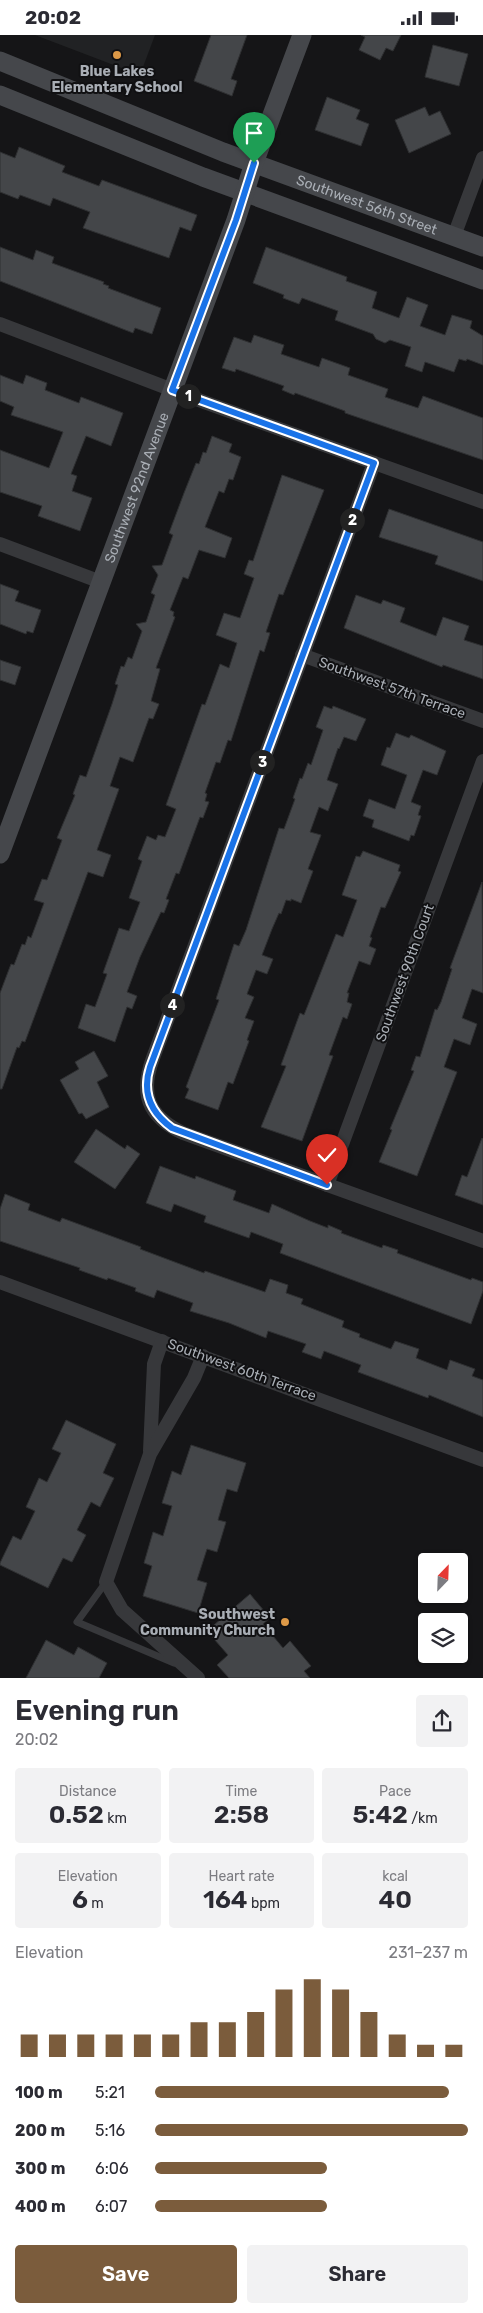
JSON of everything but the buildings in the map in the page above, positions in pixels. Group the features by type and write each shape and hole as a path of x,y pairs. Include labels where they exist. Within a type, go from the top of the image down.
{"main road":[{"name":"Southwest 92nd Avenue","path":"0,854 236,220 254,163 302,35"},
{"name":"Southwest 56th Street","path":"0,61 254,163 483,247"},
{"path":"0,95 244,193 483,280"}],"street":[{"path":"454,236 483,158"},
{"path":"0,325 172,390 483,502"},
{"path":"374,463 150,1067 146,1082 147,1097 156,1114 172,1128 483,1241"},
{"path":"0,544 101,582"},
{"name":"Southwest 57th Terrace","path":"302,655 483,721"},
{"name":"Southwest 90th Court","path":"327,1185 483,761"},
{"name":"Southwest 60th Terrace","path":"0,1282 483,1460"},
{"path":"150,1454 154,1364 162,1341"},
{"path":"198,1678 122,1610 106,1583 150,1454 194,1378 203,1356"}],"lane":[{"path":"106,1583 77,1622 188,1668"}],"shaded area":[{"name":"Blue Lakes Elementary School","path":"35,35 155,35 140,75"}],"place":[{"name":"Blue Lakes Elementary School","path":"117,55"},
{"name":"Southwest Community Church","path":"285,1622"}],"route":[{"path":"254,163 236,220 172,390 374,463 150,1067 146,1089 150,1105 156,1114 172,1128 327,1185"}]}
